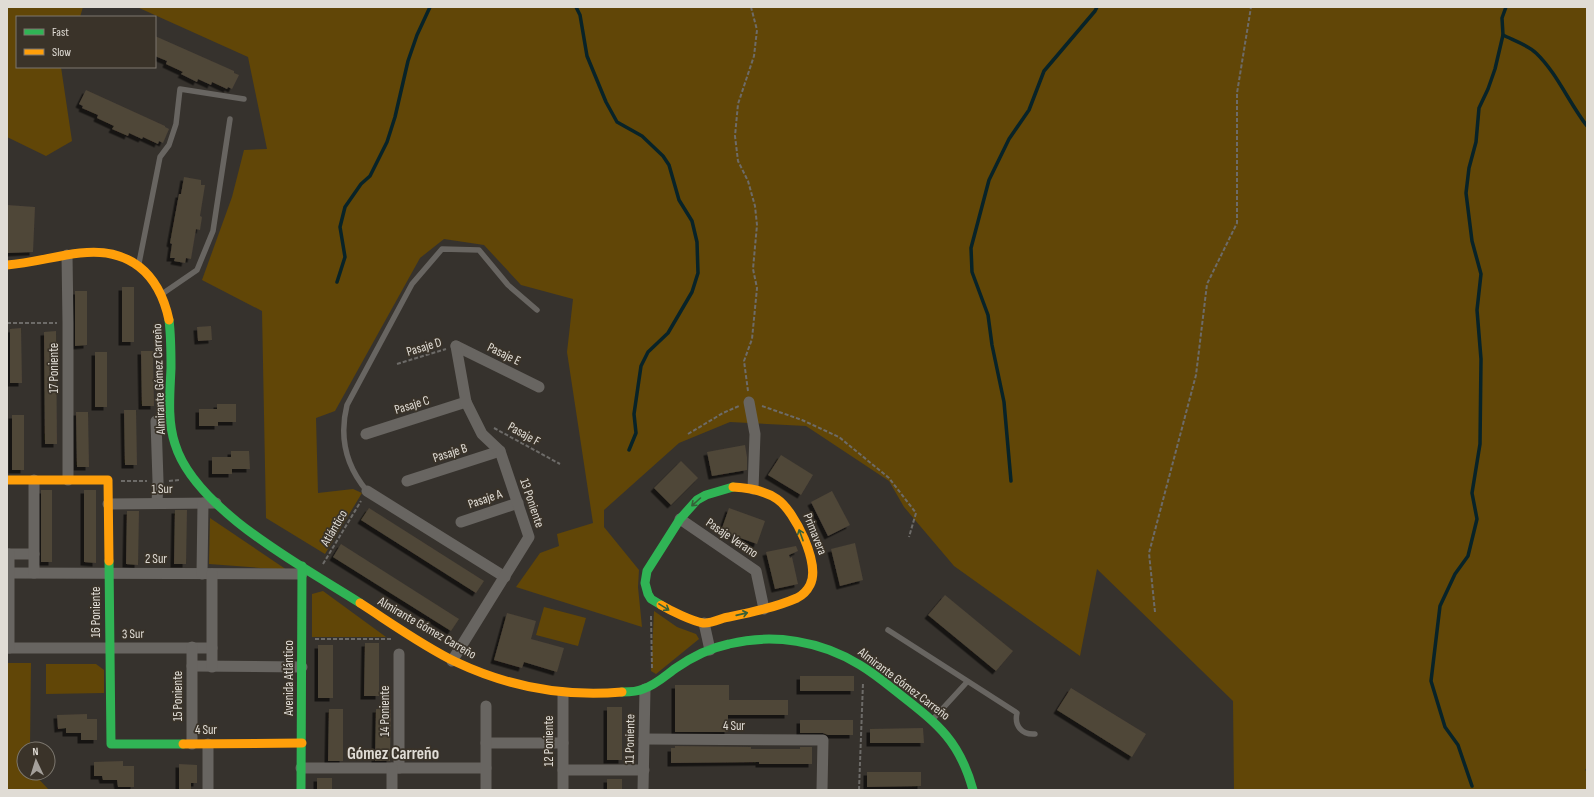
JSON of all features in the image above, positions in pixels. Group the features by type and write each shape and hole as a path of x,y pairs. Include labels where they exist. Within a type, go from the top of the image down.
{"street":[{"name":"Almirante Gómez Carreño","path":"7,265 93,252 120,256 134,261 139,265 150,277 162,295 168,312 171,330 171,415 173,438 188,470 216,502 251,532 302,570 316,575 452,661 486,676 544,691 604,694 645,689 682,664 710,650 727,644 760,639 795,640 844,655 864,666 932,719 951,739 958,750 965,763 973,790"},
{"name":"17 Poniente","path":"67,255 68,480"},
{"name":"Pasaje E","path":"456,346 539,387"},
{"name":"13 Poniente","path":"452,661 506,577 529,537 500,451 482,434 466,402 456,346"},
{"name":"Pasaje C","path":"366,434 466,402"},
{"path":"749,402 755,434 753,489"},
{"path":"156,421 158,481 157,503"},
{"name":"Pasaje B","path":"408,481 500,451"},
{"path":"7,480 68,480"},
{"path":"34,480 34,573"},
{"name":"16 Poniente","path":"68,480 108,480 111,744"},
{"name":"Primavera","path":"651,599 646,589 646,571 680,519 697,500 714,491 733,487 753,489 773,497 782,503 795,519 813,571 812,582 806,592 801,596 764,609 704,623"},
{"path":"367,491 506,577"},
{"name":"1 Sur","path":"108,504 216,502"},
{"path":"204,503 212,666"},
{"name":"Pasaje A","path":"461,522 518,503"},
{"name":"Pasaje Verano","path":"680,519 756,571 764,609"},
{"path":"8,648 8,554 34,554"},
{"name":"2 Sur","path":"9,573 207,574 302,570"},
{"name":"Avenida Atlántico","path":"301,790 302,570"},
{"path":"651,599 669,610 704,623 710,650"},
{"name":"3 Sur","path":"8,648 212,648"},
{"name":"15 Poniente","path":"192,648 192,744"},
{"name":"14 Poniente","path":"392,790 396,768 399,654"},
{"path":"192,666 302,667"},
{"name":"11 Poniente","path":"643,790 645,689"},
{"name":"12 Poniente","path":"563,693 563,790"},
{"path":"486,706 486,790"},
{"name":"4 Sur","path":"644,739 823,740 822,790"},
{"name":"4 Sur","path":"111,744 302,743"},
{"path":"486,743 563,743"},
{"path":"208,744 208,790"},
{"path":"301,768 486,768"},
{"path":"563,770 644,770"}],"lane":[{"path":"139,265 160,157 169,145 176,124 180,89 244,100"},
{"path":"162,295 197,270 213,231 230,119"},
{"path":"367,491 353,471 345,447 343,426 347,405 412,284 442,249 479,250 508,285 537,310"},
{"path":"888,630 1017,713 1016,722 1020,729 1027,734 1035,734"},
{"path":"932,719 967,682"}],"path":[{"path":"749,402 744,361 752,339 757,288 753,269 757,225 755,206 748,181 738,161 735,136 738,104 754,56 757,30 751,7"},
{"path":"1155,612 1149,553 1196,375 1207,284 1237,223 1237,93 1250,7"},
{"path":"7,323 68,323"},
{"name":"Pasaje D","path":"397,364 456,346"},
{"path":"688,434 723,413 749,402 802,420 839,437 889,478 916,513 909,537"},
{"name":"Pasaje F","path":"482,434 488,425 560,464"},
{"name":"Atlántico","path":"316,575 367,491"},
{"path":"645,689 652,675 651,599"},
{"path":"302,638 397,640"},
{"path":"859,790 864,666"}],"shaded area":[{"path":"7,7 83,7 80,16 16,16 16,68 61,68 72,141 46,156 7,137"},
{"path":"137,7 1587,7 1587,767 1585,770 1587,772 1587,790 1234,790 1233,701 1097,569 1080,656 954,566 904,507 889,481 806,426 730,422 679,443 604,510 604,527 639,570 638,587 642,627 516,587 540,553 559,546 557,534 593,523 567,352 573,299 521,285 484,245 444,239 420,258 335,411 316,418 318,493 353,489 362,493 325,554 266,518 262,311 202,280 232,197 244,150 267,149 248,57"},
{"path":"210,518 287,570 209,564"},
{"path":"323,591 386,637 312,637 312,594"},
{"path":"544,607 586,618 578,646 536,635"},
{"path":"654,611 677,627 696,634 699,639 656,674 651,671"},
{"path":"7,663 31,663 30,741 16,741 16,781 41,781 49,790 7,790"},
{"path":"46,664 96,664 104,670 104,693 46,694"}],"building":[{"path":"156,36 234,71 234,73 239,75 232,89 228,87 227,89 212,82 211,85 198,79 197,82 181,74 183,72 166,64 167,61 156,56"},
{"path":"86,90 165,126 169,129 163,143 159,141 158,144 143,137 142,139 129,133 128,136 112,129 114,126 97,118 98,115 82,108 83,106 79,104"},
{"path":"184,177 201,180 201,185 205,185 200,216 202,217 200,230 196,229 191,259 186,258 185,263 174,261 175,258 170,258 172,244 170,243 179,194 181,194"},
{"path":"7,205 35,207 33,252 7,253"},
{"path":"122,287 134,287 134,342 122,342"},
{"path":"75,291 87,291 87,345 75,346"},
{"path":"211,326 212,340 198,341 197,327"},
{"path":"21,328 22,383 10,383 10,329"},
{"path":"56,331 57,444 45,444 44,332"},
{"path":"141,351 153,351 154,406 142,406"},
{"path":"95,352 107,352 107,407 95,407"},
{"path":"217,404 236,404 236,422 218,422 218,426 199,426 199,409 217,409"},
{"path":"124,410 136,410 137,465 125,465"},
{"path":"76,412 88,412 89,467 77,467"},
{"path":"12,415 24,415 24,470 12,470"},
{"path":"745,445 747,470 712,476 707,452"},
{"path":"231,451 249,451 250,469 232,469 232,474 212,474 212,457 231,457"},
{"path":"781,455 813,475 801,495 768,475"},
{"path":"681,461 698,478 671,505 654,488"},
{"path":"41,490 52,490 52,562 41,562"},
{"path":"84,490 96,490 96,563 84,562"},
{"path":"832,491 850,525 828,536 811,502"},
{"path":"369,508 484,581 476,593 361,520"},
{"path":"729,508 765,521 757,544 721,531"},
{"path":"175,510 187,510 186,564 174,564"},
{"path":"127,511 139,511 138,565 126,564"},
{"path":"855,543 863,580 840,586 831,549"},
{"path":"341,544 459,619 451,631 333,557"},
{"path":"796,546 798,551 789,555 790,558 792,557 798,584 775,589 766,552"},
{"path":"945,595 1013,651 996,671 928,615"},
{"path":"507,613 536,621 531,639 564,648 557,672 524,662 522,668 494,660"},
{"path":"365,643 379,643 379,696 364,696"},
{"path":"318,645 333,645 333,698 318,698"},
{"path":"800,676 854,676 854,691 800,691"},
{"path":"675,685 729,685 729,700 788,700 788,715 728,715 728,732 675,732"},
{"path":"1071,688 1146,734 1132,757 1057,710"},
{"path":"607,707 622,707 622,760 607,760"},
{"path":"329,709 343,709 343,761 328,761"},
{"path":"376,709 391,709 390,761 375,761"},
{"path":"87,714 87,719 97,719 97,740 81,740 81,733 66,733 66,728 58,729 57,715"},
{"path":"800,720 853,720 853,735 800,733"},
{"path":"923,728 924,743 870,743 870,729"},
{"path":"675,746 751,747 751,749 800,749 800,747 812,747 812,764 759,764 759,762 671,763 671,748 675,748"},
{"path":"123,761 123,766 134,766 134,787 118,787 117,780 103,780 102,776 94,776 94,762"},
{"path":"179,764 197,765 197,783 191,783 191,790 179,790"},
{"path":"867,772 921,772 921,786 867,787"},
{"path":"317,778 332,778 332,790 317,790"},
{"path":"607,779 622,779 622,790 607,790"}],"waterway":[{"path":"337,282 345,257 340,227 345,207 361,184 370,176 387,142 395,117 408,61 417,35 430,7"},
{"path":"576,7 580,15 587,56 606,102 617,122 642,136 663,156 669,165 679,200 692,221 697,242 698,273 692,292 668,333 648,352 641,366 634,414 636,433 629,450"},
{"path":"1011,481 1004,402 992,345 988,315 972,272 971,248 989,180 1009,139 1029,110 1044,71 1097,7"},
{"path":"1472,786 1458,745 1445,727 1431,681 1440,606 1455,574 1468,556 1477,519 1472,493 1480,444 1481,359 1477,310 1481,274 1472,241 1466,193 1469,168 1476,142 1479,108 1495,69 1503,35 1502,18 1506,7"},
{"path":"1503,35 1536,53 1557,79 1574,108 1587,126"}],"traffic: fast":[{"path":"169,320 171,350 170,406 172,435 186,468 204,492 254,535 360,603"},
{"path":"661,605 651,599 648,594 645,583 647,571 680,519 697,500 706,495 733,487"},
{"path":"109,561 111,744 183,744"},
{"path":"301,790 302,566"},
{"path":"622,692 636,691 648,687 688,660 708,650 722,646 763,639 797,641 813,645 829,650 866,668 927,716 955,747 968,773 973,790"}],"traffic: slow":[{"path":"7,265 80,253 97,252 113,254 127,259 139,267 149,277 158,289 169,320"},
{"path":"7,480 108,480 109,561"},
{"path":"661,605 693,620 708,623 788,602 801,596 809,587 812,576 812,565 809,552 798,526 784,505 767,493 733,487"},
{"path":"360,603 431,649 476,671 496,678 517,684 558,691 579,693 622,692"},
{"path":"183,744 302,743"}],"district":[{"name":"Gómez Carreño","path":"393,754"}]}
